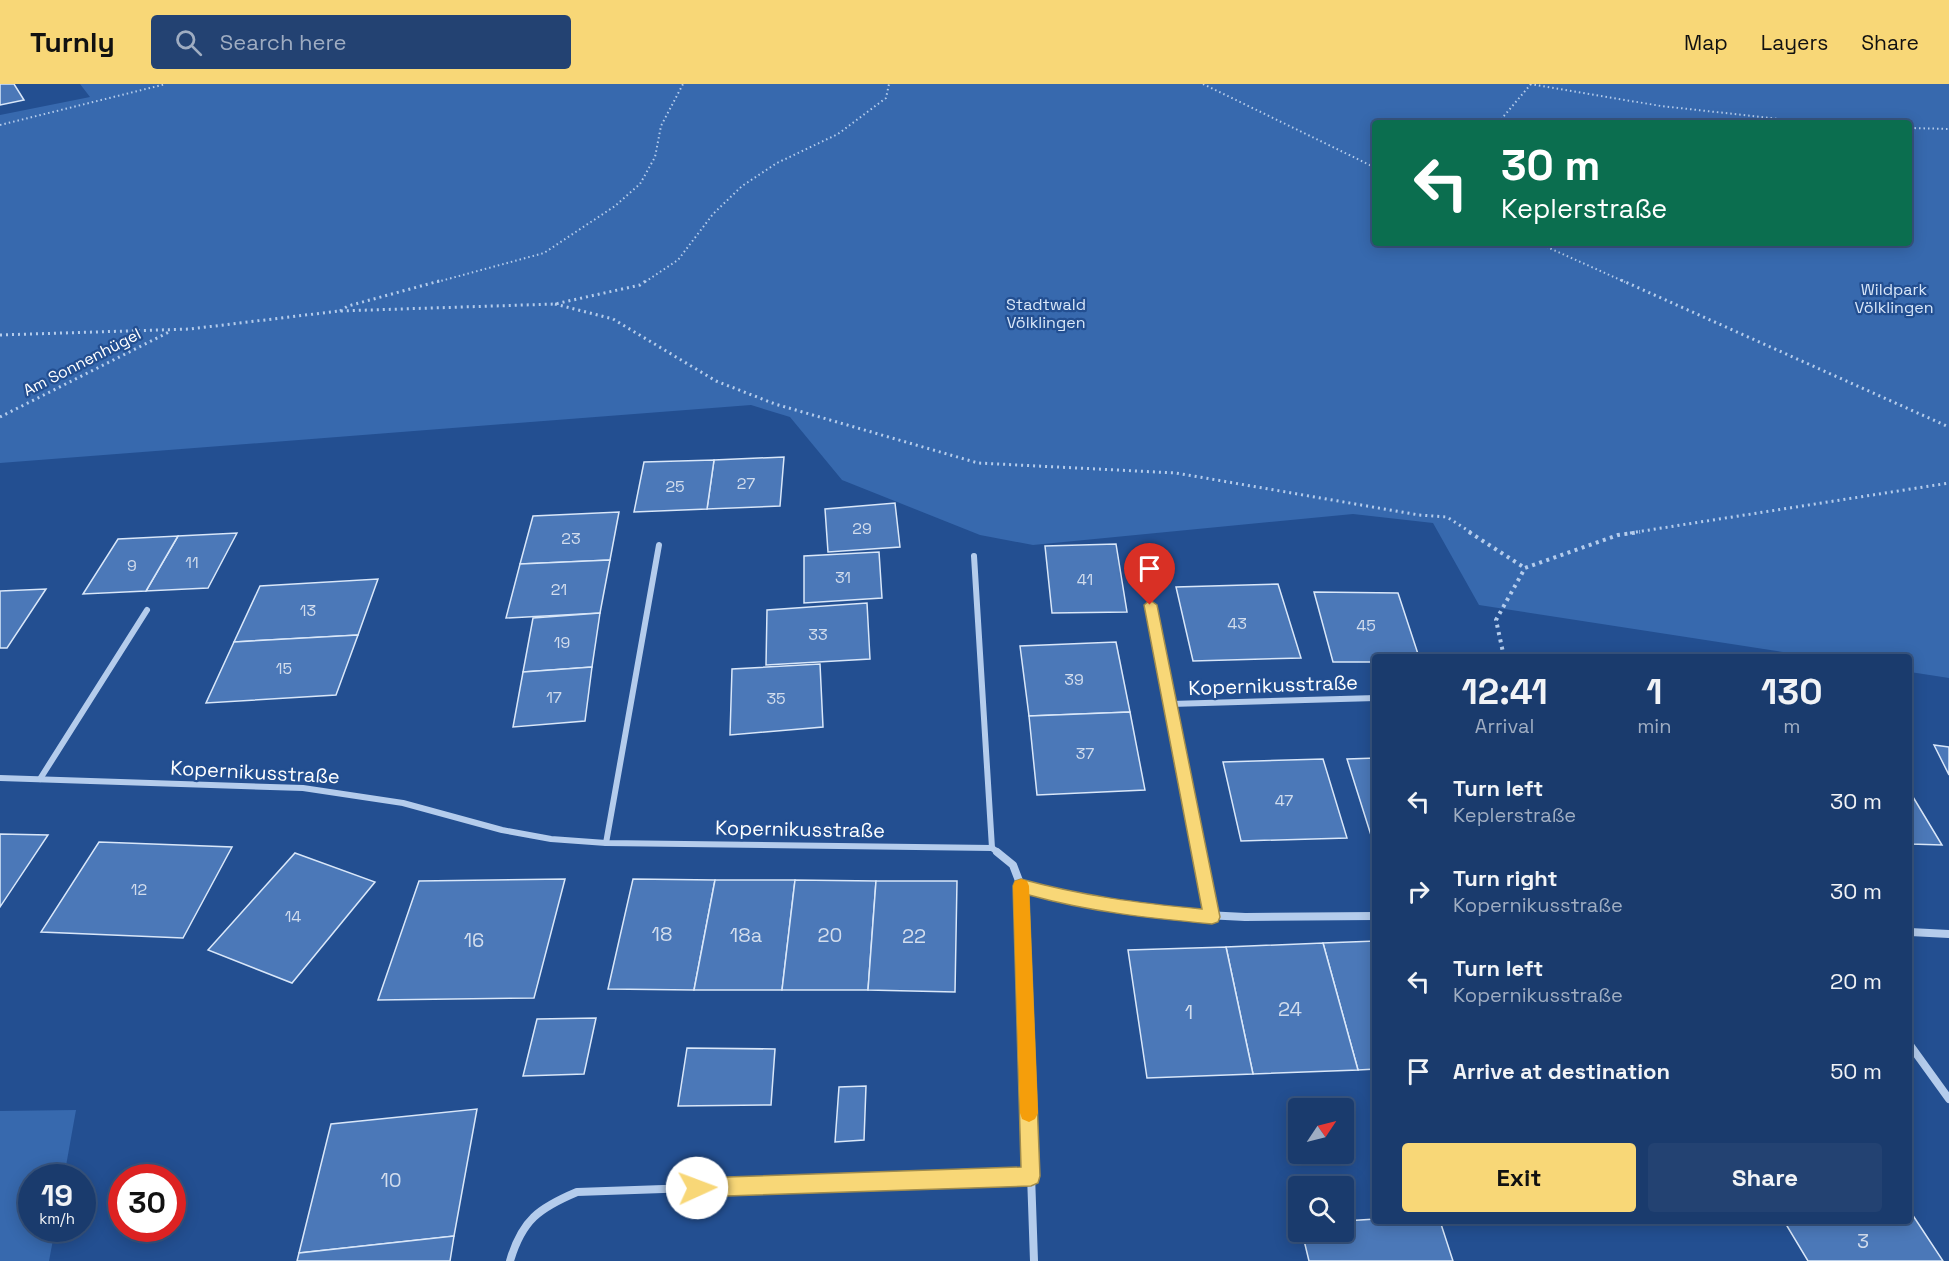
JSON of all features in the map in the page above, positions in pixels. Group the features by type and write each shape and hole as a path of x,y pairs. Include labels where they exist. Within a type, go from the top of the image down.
{"street":[{"path":"606,843 659,545"},
{"path":"974,556 992,848 1013,865 1021,886 1034,1261"},
{"name":"Kopernikusstraße","path":"1150,605 1212,917"},
{"path":"40,779 147,610"},
{"name":"Kopernikusstraße","path":"1171,704 1372,698"},
{"name":"Kopernikusstraße","path":"0,778 303,788 403,803 502,830 551,839 606,843 992,848"},
{"path":"1021,886 1075,901 1117,908 1212,917 1372,916"},
{"path":"1912,932 1949,934"},
{"path":"1912,1048 1949,1099"},
{"path":"510,1261 514,1240 527,1220 544,1206 578,1191 1031,1176"}],"path":[{"path":"0,125 166,84"},
{"path":"339,311 348,306 544,253 615,206 640,184 655,156 661,126 683,84"},
{"path":"0,335 174,329 339,311 555,304 640,285 678,260 714,214 742,186 777,163 838,134 886,98 889,84"},
{"path":"1203,84 1372,166"},
{"path":"1500,120 1530,84 1661,106 1789,120"},
{"path":"1912,128 1949,129"},
{"path":"1545,246 1949,427"},
{"path":"555,304 613,320 716,381 775,404 978,463 1176,473 1447,518 1525,568"},
{"name":"Am Sonnenhügel","path":"0,417 174,329"},
{"path":"1503,654 1496,620 1525,568 1618,535 1949,483"}],"green space":[{"name":"Stadtwald Völklingen","path":"80,84 1949,84 1949,678 1912,672 1912,654 1796,654 1479,605 1433,523 1353,514 1033,545 980,535 842,480 790,417 751,405 0,463 0,115 90,97"},
{"path":"76,1110 66,1164 18,1164 18,1242 53,1242 49,1261 0,1261 0,1111"}],"building":[{"path":"0,84 14,84 24,100 0,105"},
{"path":"784,457 780,506 707,509 714,460"},
{"path":"714,460 707,509 634,512 644,462"},
{"path":"895,503 900,547 828,552 825,509"},
{"path":"619,512 610,560 520,564 533,516"},
{"path":"237,533 208,588 146,591 178,536"},
{"path":"178,536 146,591 83,594 118,539"},
{"path":"1116,544 1127,612 1052,613 1045,546"},
{"path":"879,552 882,598 804,603 804,556"},
{"path":"610,560 600,613 506,618 520,564"},
{"path":"378,579 358,635 234,642 260,586"},
{"path":"1278,584 1301,658 1193,661 1176,587"},
{"path":"46,589 7,648 0,648 0,591"},
{"path":"1314,592 1398,593 1418,654 1372,654 1372,662 1333,662"},
{"path":"867,603 870,659 766,665 767,610"},
{"path":"600,613 592,667 523,672 533,618"},
{"path":"358,635 336,695 206,703 234,642"},
{"path":"1116,642 1130,712 1029,716 1020,646"},
{"path":"820,664 823,727 730,735 732,669"},
{"path":"592,667 585,721 513,727 523,672"},
{"path":"1130,712 1145,790 1037,795 1029,716"},
{"path":"1934,745 1949,747 1949,775"},
{"path":"1372,758 1372,838 1347,759"},
{"path":"1323,759 1347,838 1241,841 1223,762"},
{"path":"1912,795 1942,845 1912,844"},
{"path":"0,834 48,835 0,907"},
{"path":"99,842 232,847 183,938 41,932"},
{"path":"295,853 375,882 292,983 208,950"},
{"path":"565,879 534,998 378,1000 419,881"},
{"path":"633,879 715,880 694,990 608,989"},
{"path":"715,880 795,880 782,990 694,990"},
{"path":"795,880 876,881 868,990 782,990"},
{"path":"876,881 957,881 955,992 868,990"},
{"path":"1372,941 1372,1069 1358,1070 1323,943"},
{"path":"1323,943 1358,1070 1253,1074 1226,947"},
{"path":"1226,947 1253,1074 1147,1078 1128,950"},
{"path":"596,1018 584,1074 523,1076 537,1019"},
{"path":"687,1048 775,1049 771,1105 678,1106"},
{"path":"866,1086 864,1140 835,1142 839,1087"},
{"path":"477,1109 454,1236 299,1253 331,1124"},
{"path":"1912,1214 1943,1261 1808,1261 1786,1224 1912,1224"},
{"path":"1372,1219 1372,1224 1441,1224 1453,1261 1309,1261 1304,1242 1354,1242 1354,1220"},
{"path":"454,1236 450,1261 297,1261 299,1253"}],"slow traffic":[{"path":"1021,886 1029,1113"}],"route":[{"path":"697,1188 1031,1176 1021,886 1075,901 1117,908 1212,917 1150,605"}],"park label":[{"name":"Wildpark Völklingen","path":"1894,298"}]}
